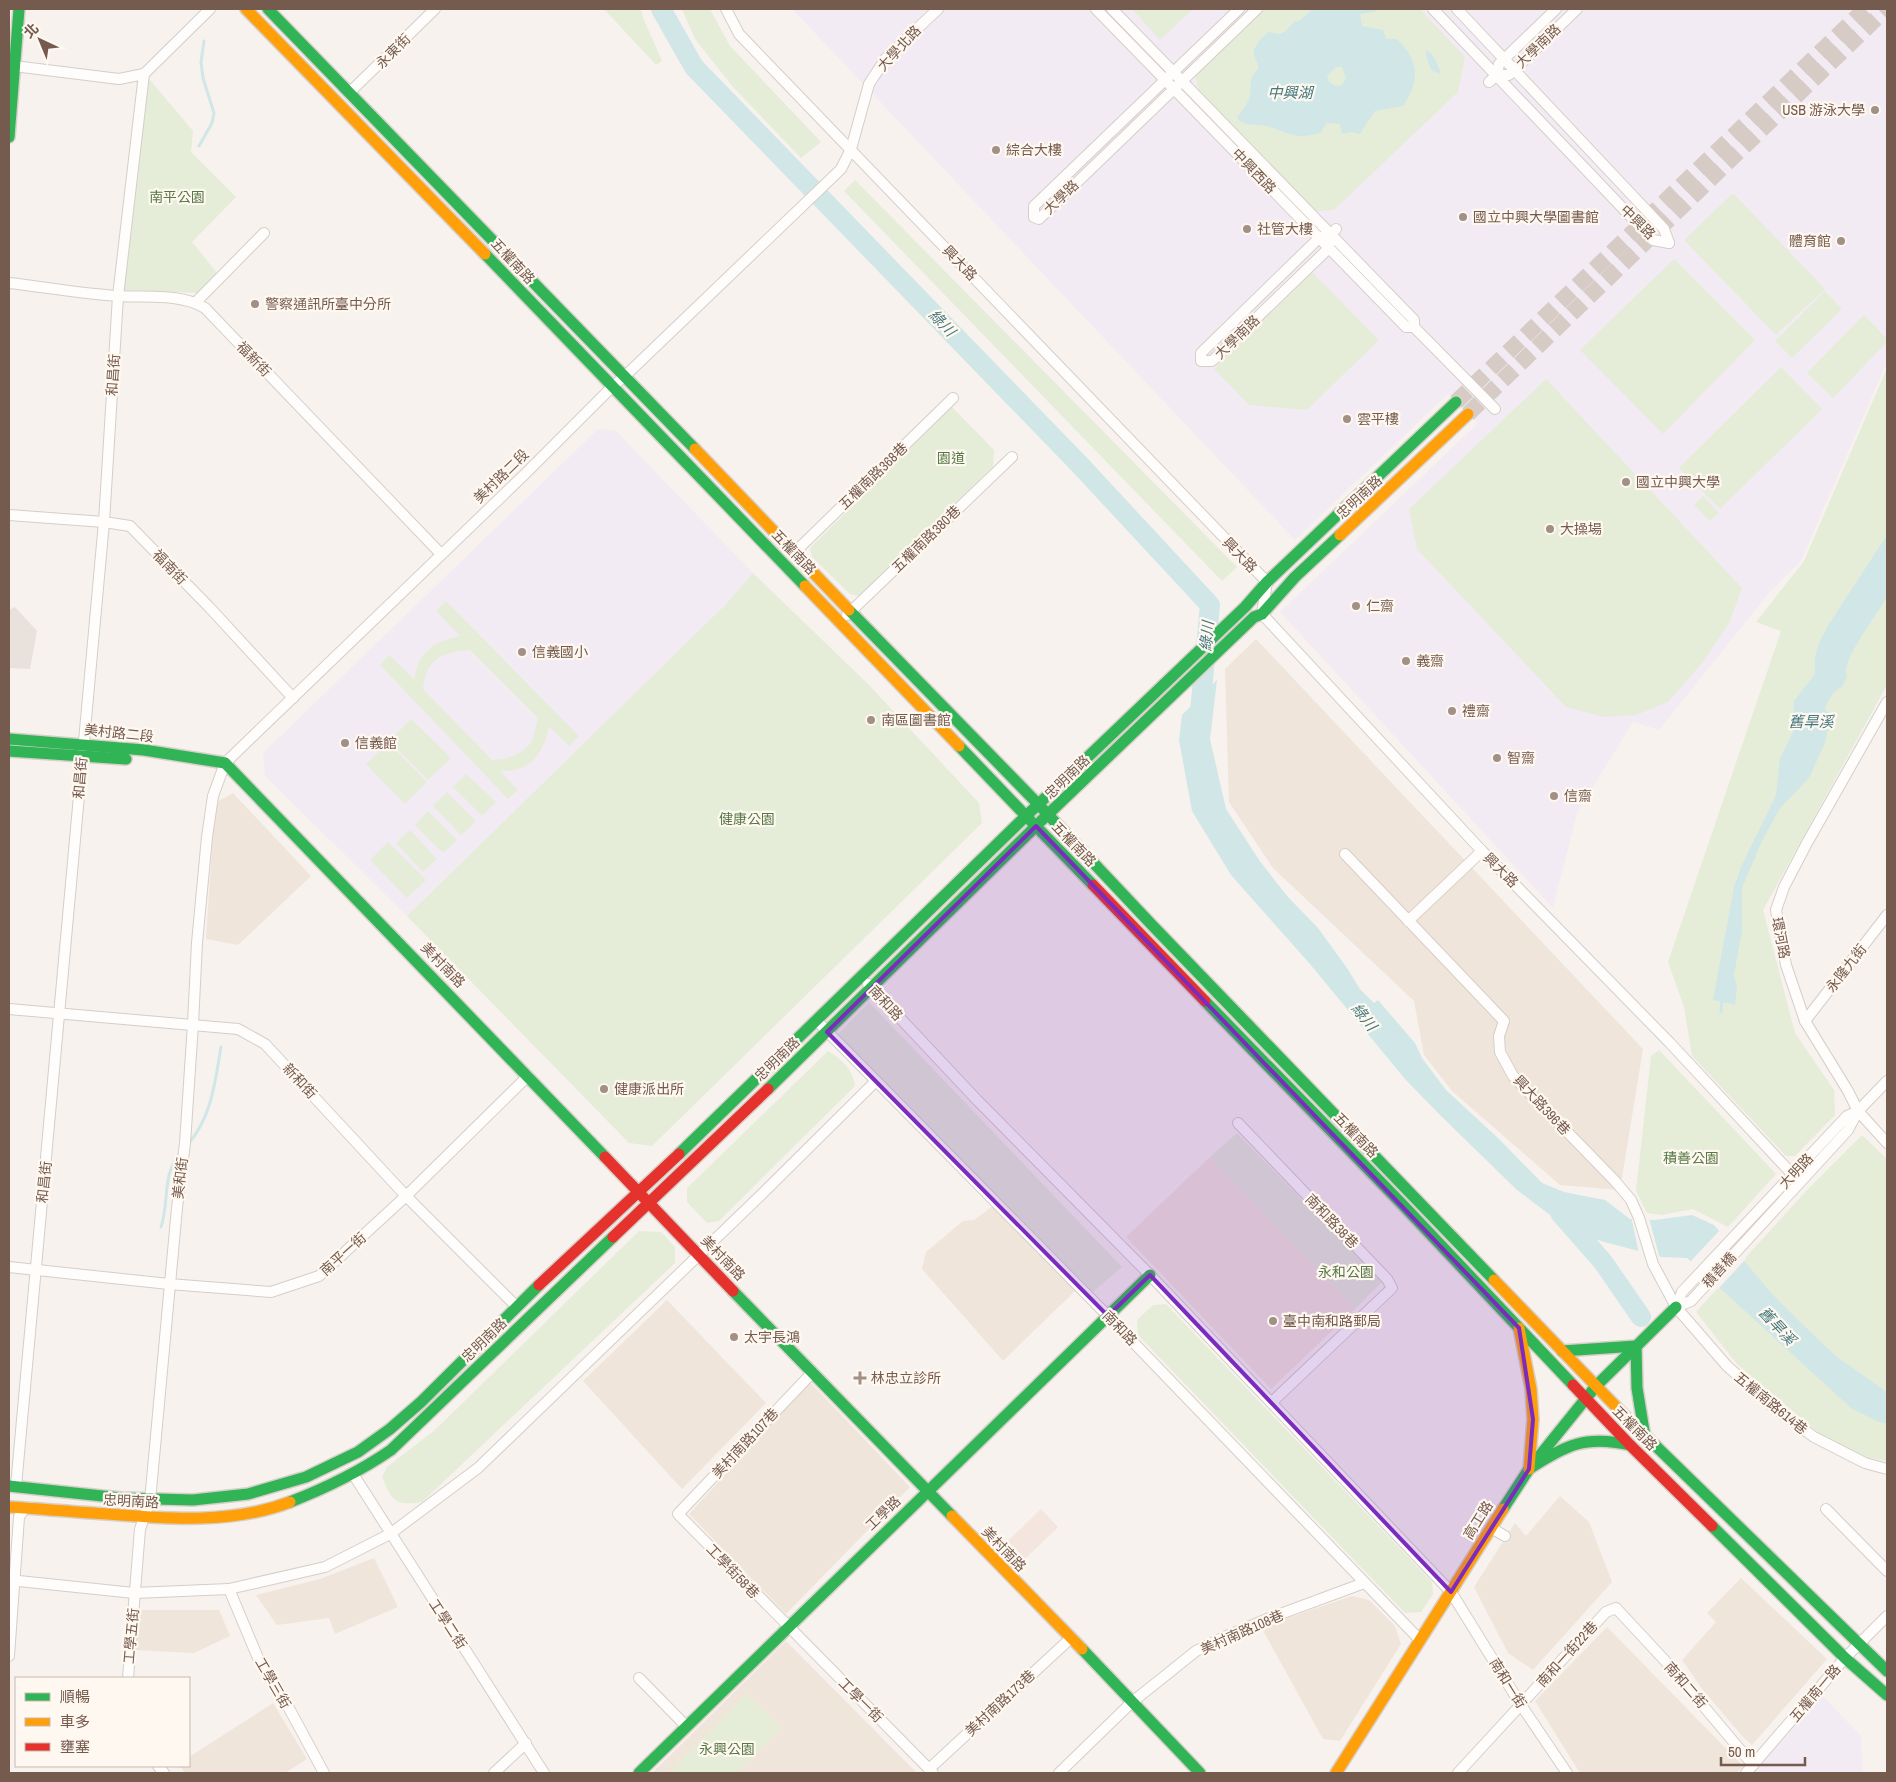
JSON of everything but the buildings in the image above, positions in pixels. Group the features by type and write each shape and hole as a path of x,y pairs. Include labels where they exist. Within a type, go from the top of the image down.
{"main road":[{"path":"9,137 11,63 19,9"},
{"name":"五權南路","path":"246,9 1403,1204 1585,1399 1845,1658 1887,1695"},
{"name":"五權南路","path":"268,9 1039,805 1645,1437 1887,1671"},
{"name":"忠明南路","path":"12,1486 150,1501 212,1499 259,1492 322,1470 357,1453 370,1444 416,1405 664,1168 861,975 1245,607 1267,582 1281,560 1293,548 1453,399"},
{"name":"忠明南路","path":"9,1508 144,1517 214,1518 270,1510 328,1487 391,1450 827,1032 1036,826 1258,616 1295,577 1471,416"},
{"name":"美村路二段","path":"9,739 83,750"},
{"name":"美村路二段","path":"9,751 83,750 196,756 225,763"},
{"name":"美村南路","path":"225,763 1200,1773"},
{"name":"工學路","path":"640,1773 1150,1275"},
{"name":"高工路","path":"1341,1771 1420,1640 1529,1468 1596,1386 1676,1307"},
{"path":"1519,1328 1530,1389 1533,1419 1529,1468"},
{"path":"1562,1351 1636,1346 1637,1388 1645,1437"},
{"path":"1529,1468 1564,1447 1584,1442 1603,1440 1630,1445"}],"street":[{"path":"11,63 119,79 144,74 210,9"},
{"name":"永東街","path":"350,92 435,9"},
{"name":"興大路","path":"726,9 739,34 1267,582 1258,616 1482,851 1670,1043 1792,1174"},
{"name":"大學北路","path":"851,150 869,84 886,58 938,9"},
{"name":"中興西路","path":"1096,9 1170,76 1182,81 1333,231 1414,320 1414,327 1495,409"},
{"name":"中興西路","path":"1112,9 1170,76 1174,88 1406,327 1414,327"},
{"name":"大學路","path":"1239,9 1034,206 1034,217 1039,219 1257,9"},
{"name":"中興路","path":"1433,9 1493,79 1653,240 1668,243 1664,229 1505,58 1456,9"},
{"name":"大學南路","path":"1493,79 1499,64 1556,9"},
{"name":"大學南路","path":"1493,79 1509,75 1577,9"},
{"name":"和昌街","path":"12,1486 60,1013 104,522 118,296 144,74"},
{"name":"美村路二段","path":"225,763 613,386 830,180 841,169 851,150"},
{"path":"1328,248 1333,231"},
{"name":"大學南路","path":"1328,248 1212,361 1201,361 1201,353 1319,238 1333,231"},
{"path":"9,283 118,296 173,298 196,302 264,233"},
{"name":"福新街","path":"196,302 212,315 441,554"},
{"name":"五權南路368巷","path":"794,553 952,398"},
{"name":"五權南路380巷","path":"840,622 1012,456"},
{"name":"福南街","path":"9,515 104,522 130,526 210,608 293,698"},
{"name":"環河路","path":"1887,702 1807,843 1784,887 1776,910 1786,965 1805,1021 1848,1091 1858,1111 1887,1143"},
{"name":"美和街","path":"134,1593 140,1529 150,1501 184,1142 197,943 207,837 213,796 225,763"},
{"path":"1408,921 1482,851"},
{"name":"興大路396巷","path":"1345,854 1504,1020 1499,1036 1500,1052 1513,1076 1615,1181 1631,1200 1639,1218"},
{"name":"永隆九街","path":"1805,1021 1887,914"},
{"name":"南和路","path":"861,975 977,1100 1150,1275 1451,1592"},
{"name":"新和街","path":"9,1009 238,1029 265,1044 406,1196 517,1307"},
{"name":"南和路","path":"816,1020 1108,1316 1420,1640"},
{"name":"南平一街","path":"9,1267 170,1284 271,1292 319,1276 406,1196 528,1076"},
{"path":"12,1580 134,1593 229,1589 325,1567 390,1534 478,1468 699,1256 876,1081"},
{"name":"大明路","path":"1741,1237 1848,1130 1858,1111 1887,1081"},
{"name":"大明路","path":"1741,1237 1792,1174 1848,1116 1858,1111"},
{"name":"南和路38巷","path":"1238,1123 1387,1279 1392,1288 1272,1402"},
{"name":"五權南路614巷","path":"1639,1218 1653,1264 1676,1307 1726,1366 1772,1406 1814,1437 1865,1463 1887,1469"},
{"name":"積善橋","path":"1682,1292 1741,1237"},
{"name":"積善橋","path":"1691,1300 1741,1237"},
{"name":"高工路","path":"1676,1307 1682,1292"},
{"name":"高工路","path":"1676,1307 1691,1300"},
{"name":"美村南路107巷","path":"678,1514 812,1373"},
{"name":"工學二街","path":"353,1474 544,1773"},
{"path":"9,1656 12,1580 19,1517 24,1508"},
{"path":"1826,1509 1887,1571"},
{"name":"工學街58巷","path":"678,1514 788,1627"},
{"path":"1491,1528 1505,1536"},
{"name":"美村南路108巷","path":"1059,1773 1132,1703 1196,1651 1267,1619 1364,1583"},
{"name":"工學三街","path":"229,1589 258,1658 278,1688 324,1773"},
{"name":"南和一街","path":"1451,1592 1521,1705 1566,1773"},
{"name":"工學五街","path":"128,1677 134,1593"},
{"name":"南和一街22巷","path":"1458,1773 1606,1612 1616,1608"},
{"name":"南和二街","path":"1616,1608 1675,1671 1754,1765"},
{"name":"五權南一路","path":"1746,1773 1845,1658 1887,1616"},
{"name":"工學一街","path":"788,1627 931,1771"},
{"name":"美村南路173巷","path":"931,1771 1071,1638"},
{"path":"639,1678 687,1728"},
{"path":"494,1773 526,1743"}],"highlighted area":[{"path":"1036,826 1519,1328 1533,1419 1529,1469 1451,1592 1150,1275 1108,1316 827,1032"}],"shaded area":[{"name":"國立中興大學","path":"792,9 1887,9 1887,362 1801,561 1769,593 1659,730 1633,722 1577,813 1553,908 1280,612 1478,423 1448,394 1295,540"},
{"name":"信義國小","path":"598,429 616,431 753,573 725,605 407,916 265,776 263,753"},
{"path":"15,607 37,631 30,669 9,668 9,610"},
{"path":"1256,639 1643,1049 1620,1190 1560,1185 1452,1091 1424,1055 1414,1001 1273,868 1229,802 1225,669"},
{"path":"233,793 311,876 238,945 206,939 215,803"},
{"path":"1210,1157 1355,1309 1271,1389 1126,1237"},
{"path":"994,1205 1076,1290 1003,1361 922,1269 926,1252 963,1221 974,1220"},
{"path":"667,1300 766,1403 682,1489 583,1381"},
{"path":"810,1382 910,1487 786,1614 689,1514"},
{"path":"1560,1496 1589,1522 1612,1582 1533,1670 1508,1653 1474,1587 1515,1523 1526,1536"},
{"path":"1041,1509 1058,1527 1025,1559 1008,1541"},
{"path":"374,1558 398,1607 335,1634 329,1618 277,1625 256,1595 320,1579"},
{"path":"1741,1578 1827,1659 1752,1745 1703,1690 1682,1660 1716,1622 1707,1613"},
{"path":"1352,1596 1369,1600 1395,1626 1401,1644 1340,1741 1323,1739 1261,1627"},
{"path":"138,1610 219,1610 230,1636 194,1653 134,1650"},
{"path":"1607,1627 1743,1766 1737,1773 1580,1773 1535,1701"},
{"path":"786,1641 917,1773 652,1773"},
{"path":"1819,1692 1861,1736 1863,1773 1761,1773 1755,1766"},
{"path":"273,1703 307,1759 285,1773 185,1773 181,1767 190,1767 190,1756"}],"green space":[{"path":"604,9 641,9 662,61 656,65"},
{"path":"682,9 710,9 730,46 821,142 801,158 733,87 695,39"},
{"path":"1132,9 1193,9 1160,40"},
{"path":"1258,9 1420,9 1465,57 1458,92 1334,210 1315,211 1199,91 1194,70"},
{"name":"南平公園","path":"149,79 193,131 191,152 236,197 192,242 217,273 198,293 124,290"},
{"path":"855,180 1237,567 1222,581 844,191"},
{"path":"1733,193 1825,289 1776,335 1684,240"},
{"path":"1674,259 1755,340 1663,434 1580,350"},
{"path":"1312,272 1379,340 1307,410 1249,405 1214,369"},
{"path":"1825,291 1842,309 1792,358 1775,341"},
{"path":"1864,315 1887,339 1887,342 1833,398 1807,373"},
{"path":"1781,367 1822,409 1720,509 1679,468"},
{"path":"1887,368 1887,685 1763,910 1795,1033 1834,1090 1835,1115 1795,1156 1786,1156 1692,1056 1684,1007 1668,962 1781,631 1756,622 1804,561"},
{"name":"大操場","path":"1546,379 1742,588 1729,623 1703,662 1668,702 1636,715 1604,717 1566,707 1417,549 1409,509"},
{"name":"園道","path":"952,407 994,450 993,466 859,596 850,594 812,557 810,548"},
{"path":"1703,496 1719,513 1710,521 1694,505"},
{"name":"健康公園","path":"753,573 867,683 979,803 982,823 652,1146 629,1143 407,916 725,605"},
{"path":"446,601 579,736 569,746 549,727 543,745 534,760 528,765 511,771 500,771 518,790 508,799 380,665 389,655 414,679 419,662 429,650 442,641 460,636 436,611","holes":["470,650 538,718 532,739 524,750 503,759 492,760 423,689 428,671 432,664 444,655"]},
{"path":"411,719 451,758 428,780 389,741"},
{"path":"388,743 427,782 405,804 366,764"},
{"path":"466,774 496,802 482,816 453,787"},
{"path":"447,792 476,821 461,835 433,806"},
{"path":"428,811 457,840 443,853 415,825"},
{"path":"410,830 437,859 423,872 396,843"},
{"path":"388,842 426,880 407,898 370,860"},
{"path":"869,1002 1122,1267 1085,1299 836,1036"},
{"name":"積善公園","path":"1659,1050 1776,1174 1728,1227 1693,1209 1662,1215 1647,1213 1636,1191 1651,1056"},
{"path":"828,1051 846,1066 852,1075 855,1086 719,1221 707,1223 687,1202 687,1188"},
{"name":"永和公園","path":"1237,1133 1382,1282 1355,1309 1210,1157"},
{"path":"1862,1135 1887,1159 1887,1461 1869,1458 1827,1440 1737,1364 1696,1312 1809,1188"},
{"path":"639,1231 661,1232 675,1247 675,1263 422,1502 406,1503 392,1497 382,1477 387,1467 436,1429"},
{"path":"1166,1304 1432,1582 1433,1594 1421,1612 1405,1613 1138,1335 1137,1320 1153,1305"},
{"name":"永興公園","path":"747,1694 781,1728 736,1773 668,1773"}],"water":[{"name":"中興湖","path":"1313,9 1376,9 1377,11 1360,14 1362,26 1383,30 1386,39 1397,39 1405,47 1413,63 1415,79 1403,106 1375,111 1360,134 1352,132 1342,134 1340,124 1327,123 1320,133 1300,136 1266,126 1244,123 1237,118 1249,99 1252,79 1258,69 1254,53 1257,45 1268,32 1280,34 1286,31 1294,22 1299,21","holes":["1336,67 1342,67 1346,78 1342,85 1336,86 1329,82 1327,76"]},
{"path":"1426,50 1434,57 1441,74 1431,70"},
{"name":"舊旱溪","path":"1887,535 1888,578 1886,598 1854,650 1846,670 1847,677 1842,687 1834,693 1826,705 1825,708 1830,718 1825,743 1809,778 1780,808 1762,841 1742,888 1742,931 1734,975 1737,986 1735,1005 1713,1000 1734,887 1741,867 1776,795 1780,758 1793,732 1794,701 1815,674 1815,659 1822,636"},
{"path":"1217,680 1210,739 1226,809 1259,860 1287,896 1318,928 1360,989 1374,1003 1378,1000 1415,1043 1422,1058 1446,1090 1499,1139 1542,1183 1564,1192 1605,1200 1630,1219 1655,1220 1692,1215 1714,1225 1772,1294 1801,1323 1837,1357 1887,1392 1887,1424 1851,1408 1687,1258 1662,1257 1604,1242 1570,1230 1517,1190 1405,1079 1310,964 1231,875 1192,811 1179,740 1182,715"}],"pier":[{"path":"1631,1216 1649,1218 1660,1259 1639,1254"},
{"path":"1719,1231 1746,1259 1718,1289 1689,1263"}],"waterway":[{"name":"綠川","path":"661,9 694,67 1080,465 1210,605 1199,722"},
{"path":"199,146 212,123 214,113 203,78 201,62 204,41"},
{"name":"舊旱溪","path":"1721,1012 1722,998"},
{"path":"188,1144 196,1133 207,1110 214,1086 221,1047"},
{"path":"161,1227 164,1217 168,1179 175,1161 181,1152"},
{"name":"綠川","path":"1560,1213 1603,1262 1641,1317"}],"tunnel":[{"path":"1456,402 1865,9"},
{"path":"1468,414 1886,9"}],"traffic: fast":[{"path":"9,137 19,9"},
{"path":"268,9 695,449"},
{"path":"485,254 805,586"},
{"path":"1093,885 1026,816 1456,402"},
{"path":"1041,821 1254,617 1262,614 1295,577 1340,535"},
{"path":"849,610 1039,805"},
{"path":"9,739 144,750 225,763"},
{"path":"679,1154 1026,816 959,746"},
{"path":"9,751 126,759"},
{"path":"225,763 605,1157"},
{"path":"1039,805 1494,1280"},
{"path":"768,1089 1036,826"},
{"path":"1205,1001 1403,1205 1573,1385"},
{"path":"290,1502 342,1479 391,1450 613,1237"},
{"path":"639,1773 1150,1275"},
{"path":"9,1486 121,1498 193,1500 248,1494 306,1477 358,1452 390,1429 421,1402 539,1285"},
{"path":"733,1291 952,1516"},
{"path":"1503,1509 1529,1469 1596,1386 1676,1307"},
{"path":"1562,1351 1636,1346 1637,1388 1645,1437"},
{"path":"1625,1416 1887,1671"},
{"path":"1529,1469 1565,1448 1576,1444 1600,1441 1630,1445"},
{"path":"1712,1526 1845,1658 1887,1695"},
{"path":"1082,1649 1200,1773"}],"traffic: slow":[{"path":"246,9 485,254"},
{"path":"1340,535 1468,414"},
{"path":"695,449 849,610"},
{"path":"805,586 959,746"},
{"path":"1494,1280 1625,1416"},
{"path":"1519,1328 1531,1389 1533,1419 1529,1469"},
{"path":"9,1507 154,1517 200,1518 246,1514 290,1502"},
{"path":"1336,1773 1503,1509"},
{"path":"952,1516 1082,1649"}],"traffic: jam":[{"path":"1093,885 1205,1001"},
{"path":"613,1237 768,1089"},
{"path":"539,1285 679,1154"},
{"path":"605,1157 733,1291"},
{"path":"1573,1385 1630,1445 1712,1526"}],"place":[{"name":"USB 游泳大學","path":"1875,110"},
{"name":"綜合大樓","path":"996,150"},
{"name":"國立中興大學圖書館","path":"1463,217"},
{"name":"社管大樓","path":"1247,229"},
{"name":"體育館","path":"1841,241"},
{"name":"警察通訊所臺中分所","path":"255,304"},
{"name":"雲平樓","path":"1347,419"},
{"name":"國立中興大學","path":"1626,482"},
{"name":"大操場","path":"1550,529"},
{"name":"仁齋","path":"1356,606"},
{"name":"信義國小","path":"522,652"},
{"name":"義齋","path":"1406,661"},
{"name":"禮齋","path":"1452,711"},
{"name":"南區圖書館","path":"871,720"},
{"name":"信義館","path":"345,743"},
{"name":"智齋","path":"1497,758"},
{"name":"信齋","path":"1554,796"},
{"name":"健康派出所","path":"604,1089"},
{"name":"臺中南和路郵局","path":"1273,1321"},
{"name":"太宇長鴻","path":"734,1337"},
{"name":"林忠立診所","path":"860,1378"}]}
